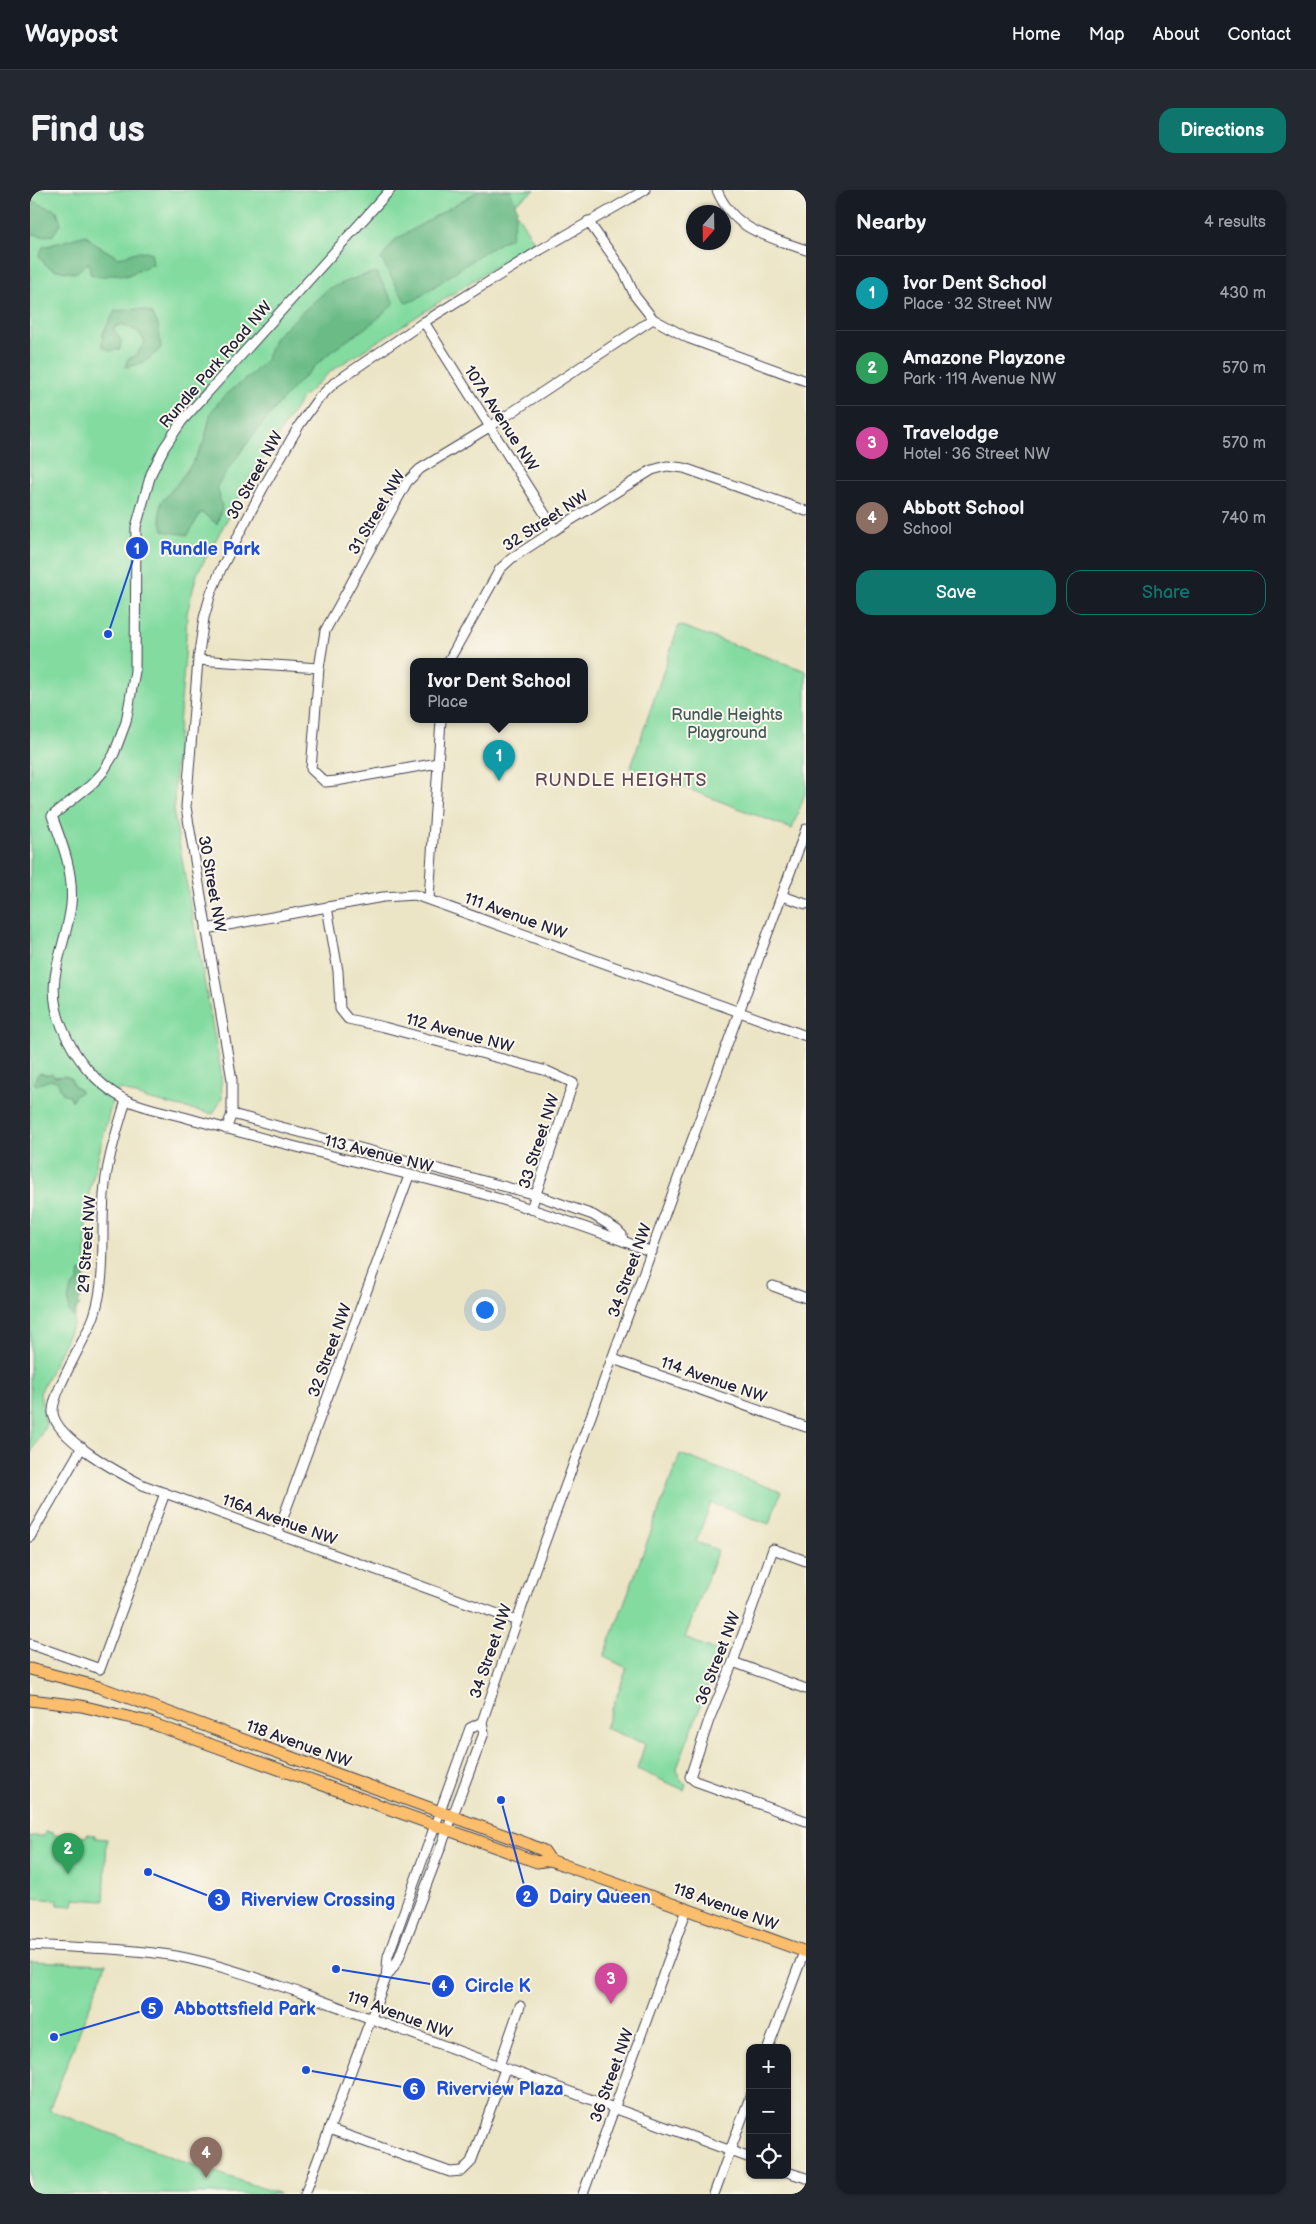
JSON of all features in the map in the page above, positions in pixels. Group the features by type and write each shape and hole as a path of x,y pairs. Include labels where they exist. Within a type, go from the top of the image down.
{"main road":[{"name":"118 Avenue NW","path":"30,1668 99,1687 544,1850 550,1860"},
{"name":"118 Avenue NW","path":"30,1700 81,1706 145,1721 448,1831 537,1862 550,1860 805,1952"}],"street":[{"name":"Rundle Park Road NW","path":"126,1100 98,1080 80,1060 66,1038 57,1013 54,991 55,974 71,906 71,884 68,856 52,816 92,784 103,772 114,754 126,722 136,672 136,527 151,474 164,448 182,421 390,190"},
{"name":"30 Street NW","path":"226,1129 232,1114 232,1080 186,806 198,660 210,593 263,488 308,412 325,391 344,375 424,322 588,221 645,190"},
{"path":"717,190 720,198 737,220 747,228 806,250"},
{"path":"588,221 624,272 635,296 653,319 688,338 806,381"},
{"name":"31 Street NW","path":"438,763 336,782 325,782 311,769 325,631 407,482 420,469 491,426 653,319"},
{"name":"107A Avenue NW","path":"424,322 555,530"},
{"name":"32 Street NW","path":"450,658 500,569 512,558 652,470 675,466 806,511"},
{"path":"198,660 320,668"},
{"path":"429,898 441,723"},
{"name":"34 Street NW","path":"305,2194 386,1978 398,1960 454,1817 484,1733 482,1722 517,1621 806,829"},
{"name":"111 Avenue NW","path":"206,929 401,894 429,898 806,1036"},
{"path":"782,896 806,904"},
{"name":"112 Avenue NW","path":"327,907 338,971 340,1009 348,1019 547,1071 573,1083"},
{"name":"33 Street NW","path":"531,1209 573,1083"},
{"name":"113 Avenue NW","path":"126,1100 226,1129 476,1192 531,1209 652,1252"},
{"name":"29 Street NW","path":"53,1414 56,1396 95,1314 102,1268 106,1177 126,1100"},
{"name":"113 Avenue NW","path":"232,1114 536,1195 593,1215 618,1230 622,1235 623,1241"},
{"name":"32 Street NW","path":"277,1534 409,1176"},
{"path":"773,1286 806,1298"},
{"name":"114 Avenue NW","path":"613,1359 806,1427"},
{"name":"116A Avenue NW","path":"53,1414 62,1429 82,1447 116,1472 164,1493 517,1621"},
{"path":"30,1538 82,1447"},
{"path":"30,1644 100,1669 164,1493"},
{"name":"36 Street NW","path":"806,1562 773,1550 733,1662 709,1720 690,1777 696,1781 806,1821"},
{"path":"733,1662 806,1689"},
{"name":"34 Street NW","path":"386,1978 388,1956 470,1728 482,1722"},
{"name":"36 Street NW","path":"583,2194 687,1909"},
{"name":"119 Avenue NW","path":"30,1945 110,1948 176,1956 274,1984 746,2157"},
{"path":"770,2044 805,1952"},
{"path":"329,2129 450,2172 462,2171 471,2162 520,2006"},
{"path":"714,2194 746,2108"},
{"path":"791,2173 806,2178"}],"green space":[{"path":"30,190 535,190 512,205 534,242 331,371 302,398 247,483 197,574 187,613 175,769 174,815 221,1072 222,1098 213,1114 150,1100 120,1089 113,1098 89,1193 86,1224 86,1270 73,1325 40,1393 46,1425 30,1454"},
{"path":"480,190 510,190 517,209 511,237 481,254 415,300 406,303 381,259 395,240"},
{"path":"30,200 57,211 61,223 53,235 42,236 30,233"},
{"path":"86,235 95,244 119,258 136,252 151,252 153,264 126,276 116,274 100,277 90,274 89,262 75,273 49,267 39,255 43,247"},
{"path":"376,272 394,303 370,325 325,357 295,386 267,418 217,486 222,508 217,524 201,512 188,535 163,531 160,515 161,502 193,462 204,442 211,412 222,398 266,360 275,337 328,289"},
{"path":"139,309 152,313 158,325 161,348 145,361 125,367 128,359 137,355 145,342 139,332 122,324 113,328 121,340 120,349 110,351 102,346 103,333 115,311"},
{"name":"Rundle Heights Playground","path":"679,625 806,671 806,791 792,829 631,767"},
{"path":"40,1073 46,1075 52,1073 54,1077 65,1076 71,1078 73,1085 80,1090 80,1093 75,1095 72,1101 69,1095 63,1094 57,1081 51,1080 36,1085 34,1082"},
{"path":"80,1271 84,1272 85,1275 81,1299 78,1302 80,1304 75,1309 73,1318 69,1310 68,1299 71,1289 78,1282"},
{"path":"680,1454 781,1492 769,1524 711,1503 696,1542 718,1550 685,1638 721,1652 677,1768 679,1779 686,1784 684,1790 637,1769 645,1744 605,1728 627,1668 604,1657"},
{"path":"45,1832 53,1833 53,1835 86,1837 87,1834 95,1835 95,1838 107,1839 104,1901 74,1899 73,1906 58,1905 58,1900 30,1898 30,1836 44,1836"},
{"path":"30,1961 106,1964 49,2110 185,2162 280,2194 30,2194"}],"place":[{"name":"Rundle Park","path":"108,634"},
{"name":"Ivor Dent School","path":"499,781"},
{"name":"Dairy Queen","path":"501,1800"},
{"name":"Riverview Crossing","path":"148,1872"},
{"name":"Amazone Playzone","path":"68,1874"},
{"name":"Circle K","path":"336,1969"},
{"name":"Travelodge","path":"611,2004"},
{"name":"Abbottsfield Park","path":"54,2037"},
{"name":"Riverview Plaza","path":"306,2070"},
{"name":"Abbott School","path":"206,2178"}],"district":[{"name":"RUNDLE HEIGHTS","path":"621,780"}]}
